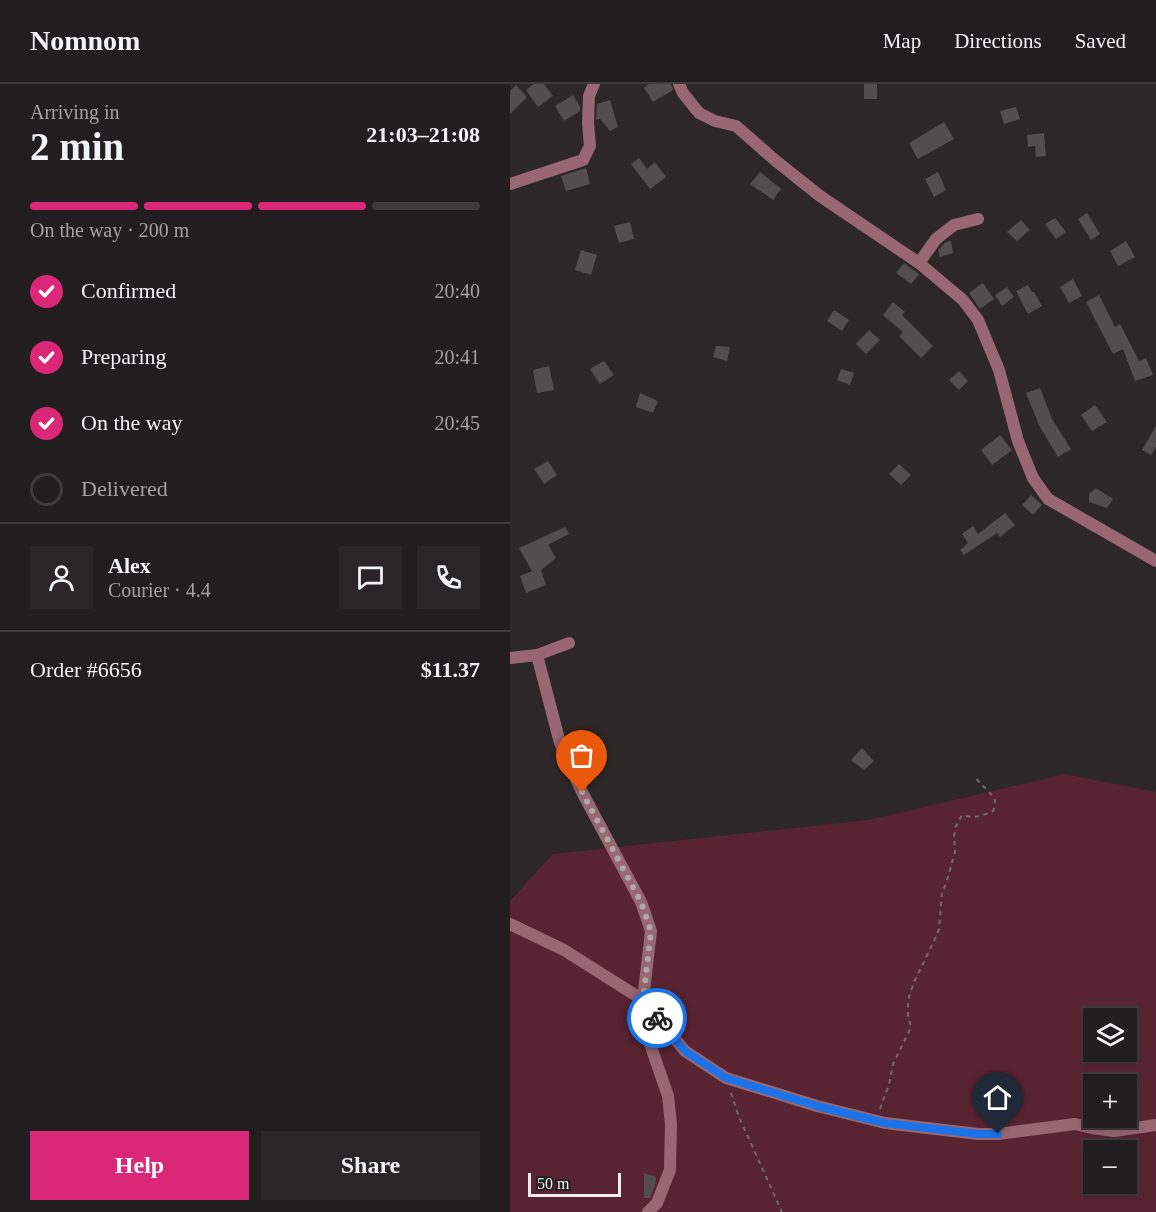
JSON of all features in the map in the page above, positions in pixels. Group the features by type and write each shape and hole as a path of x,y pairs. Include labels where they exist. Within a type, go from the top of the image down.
{"street":[{"path":"510,183 583,160 590,147 589,96 594,84"},
{"path":"679,84 682,93 699,113 715,121 736,126 820,196 919,263 963,300 978,320 999,370 1018,441 1033,478 1048,499 1156,561"},
{"path":"919,263 936,239 954,225 978,219"},
{"path":"510,658 537,656 569,643"},
{"path":"537,656 560,743 582,792 641,902 651,931 643,1000 648,1038 668,1096 671,1124 670,1170 657,1203 648,1212"},
{"path":"510,924 564,950 643,1000 685,1051 726,1078 817,1106 876,1120 978,1134 998,1134 1075,1124 1114,1131 1156,1125"}],"path":[{"path":"876,1120 889,1084 893,1064 911,1027 908,1000 939,929 942,892 955,852 956,826 962,815 971,818 993,811 994,798 975,777"},
{"path":"726,1078 739,1117 782,1212"}],"shaded area":[{"path":"1065,774 1156,792 1156,1212 510,1212 510,901 553,854 869,820"}],"building":[{"path":"534,84 544,84 553,96 538,107 526,90"},
{"path":"649,84 671,84 673,90 653,102 644,88"},
{"path":"864,84 877,84 877,99 864,99"},
{"path":"516,85 527,97 510,114 510,91"},
{"path":"573,95 580,106 580,111 564,121 555,106"},
{"path":"610,100 618,127 610,131 600,119 596,120 597,104"},
{"path":"1016,107 1020,119 1004,124 1000,111"},
{"path":"944,122 954,139 918,159 909,143"},
{"path":"1044,133 1046,156 1036,157 1035,146 1028,147 1027,135"},
{"path":"639,158 647,169 655,162 666,177 650,189 631,164"},
{"path":"586,168 590,184 566,191 561,176"},
{"path":"760,172 781,189 773,200 750,184"},
{"path":"938,172 946,190 934,197 925,179"},
{"path":"1087,213 1100,234 1091,240 1078,219"},
{"path":"1055,218 1066,232 1056,239 1045,224"},
{"path":"1021,220 1030,230 1017,241 1007,232"},
{"path":"630,222 634,239 619,243 614,226"},
{"path":"951,241 953,253 940,257 938,250 946,242"},
{"path":"1126,241 1135,257 1118,266 1110,251"},
{"path":"581,250 597,255 591,275 575,270"},
{"path":"904,263 919,274 911,284 896,273"},
{"path":"1073,279 1082,296 1069,303 1060,287"},
{"path":"983,283 994,299 980,309 969,293"},
{"path":"1028,285 1042,306 1028,314 1016,291"},
{"path":"1007,287 1014,297 1002,306 995,295"},
{"path":"1099,295 1115,327 1120,324 1139,361 1146,358 1153,375 1135,381 1123,349 1113,354 1086,302"},
{"path":"893,302 905,312 902,315 933,346 921,358 899,336 903,332 883,315"},
{"path":"834,310 849,320 842,331 827,321"},
{"path":"869,330 880,340 866,354 856,344"},
{"path":"716,346 730,347 727,361 713,357"},
{"path":"604,361 614,375 600,384 590,369"},
{"path":"549,366 554,390 537,393 533,370"},
{"path":"841,369 854,373 850,385 837,380"},
{"path":"959,371 968,381 959,390 949,380"},
{"path":"1040,388 1052,419 1071,449 1058,457 1040,427 1026,393"},
{"path":"640,393 658,401 653,413 636,407"},
{"path":"1095,405 1107,422 1092,431 1081,415"},
{"path":"1156,426 1156,447 1151,455 1142,450"},
{"path":"1000,435 1012,450 992,465 981,450"},
{"path":"548,461 557,475 544,484 534,469"},
{"path":"899,464 911,475 901,485 889,474"},
{"path":"1096,488 1113,499 1107,508 1089,502 1089,494"},
{"path":"1031,495 1042,505 1033,515 1022,505"},
{"path":"1005,513 1015,525 1000,537 997,533 964,555 960,550 968,543 962,534 973,526 978,534"},
{"path":"565,527 569,534 548,545 556,558 541,570 546,585 526,593 520,576 532,571 519,548"},
{"path":"862,748 874,761 864,770 851,760"},
{"path":"644,1173 656,1177 650,1198 644,1198"}],"way so far":[{"path":"582,792 641,902 651,931 643,1000 657,1018"}],"route":[{"path":"657,1018 685,1051 726,1078 817,1106 885,1123 978,1134 998,1134"}]}
